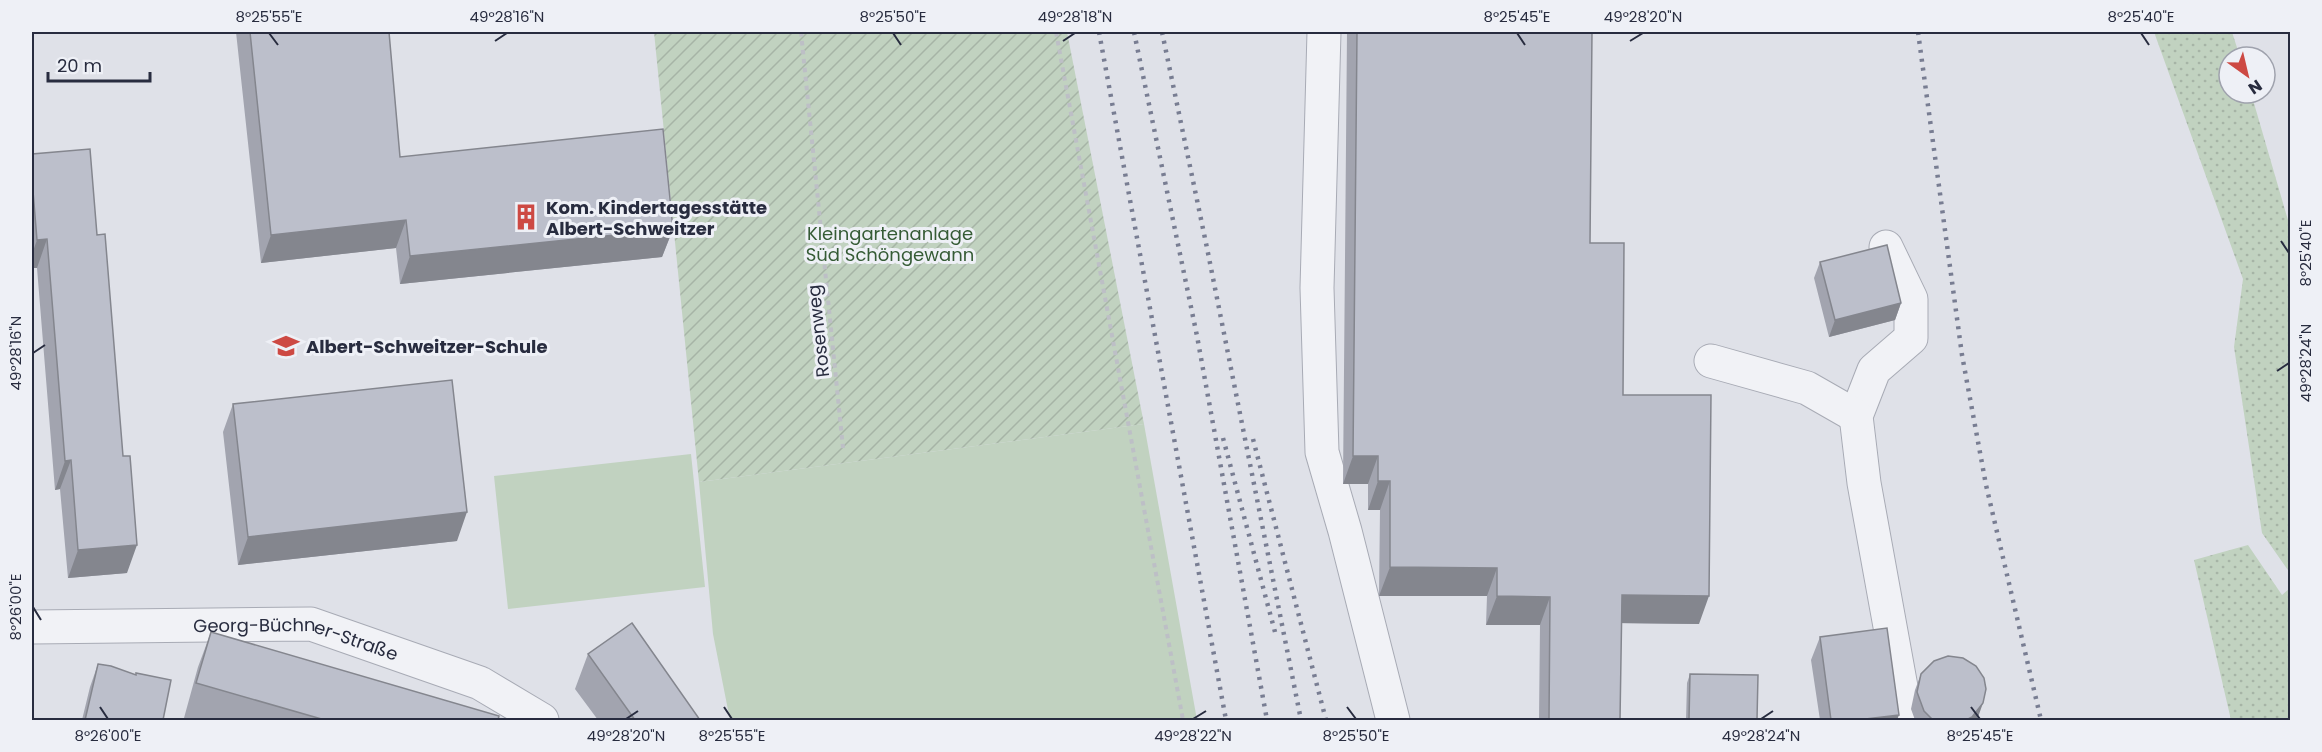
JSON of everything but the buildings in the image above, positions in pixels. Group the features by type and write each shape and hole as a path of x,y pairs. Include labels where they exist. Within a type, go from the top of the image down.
{"street":[{"path":"1324,32 1317,288 1322,452 1346,531 1393,720"},
{"path":"1886,247 1911,299 1911,338 1874,370 1856,416 1864,483 1907,720"},
{"path":"1711,362 1807,388 1856,416"},
{"name":"Georg-Büchner-Straße","path":"32,627 311,624 480,683 542,720"}],"path":[{"name":"Rosenweg","path":"801,32 843,448"},
{"path":"1056,32 1183,720"}],"green space":[{"name":"Kleingartenanlage Süd Schöngewann","path":"654,32 1067,32 1144,424 699,482"},
{"path":"2154,32 2232,32 2236,45 2217,45 2217,105 2254,105 2290,227 2290,573 2262,533 2234,347 2243,279"},
{"path":"1144,424 1197,720 730,720 713,634 699,482"},
{"path":"691,454 705,587 508,609 494,476"},
{"path":"2248,545 2282,595 2290,588 2290,720 2231,720 2194,560"}],"railway":[{"path":"1099,32 1226,720"},
{"path":"1134,32 1197,336 1267,720"},
{"path":"1162,32 1301,720"},
{"path":"1918,32 1962,355 1986,485 2041,720"},
{"path":"1223,438 1275,632"},
{"path":"1253,439 1326,720"}],"place":[{"name":"Kom. Kindertagesstätte Albert-Schweitzer","path":"526,217"},
{"name":"Albert-Schweitzer-Schule","path":"286,346"}]}
